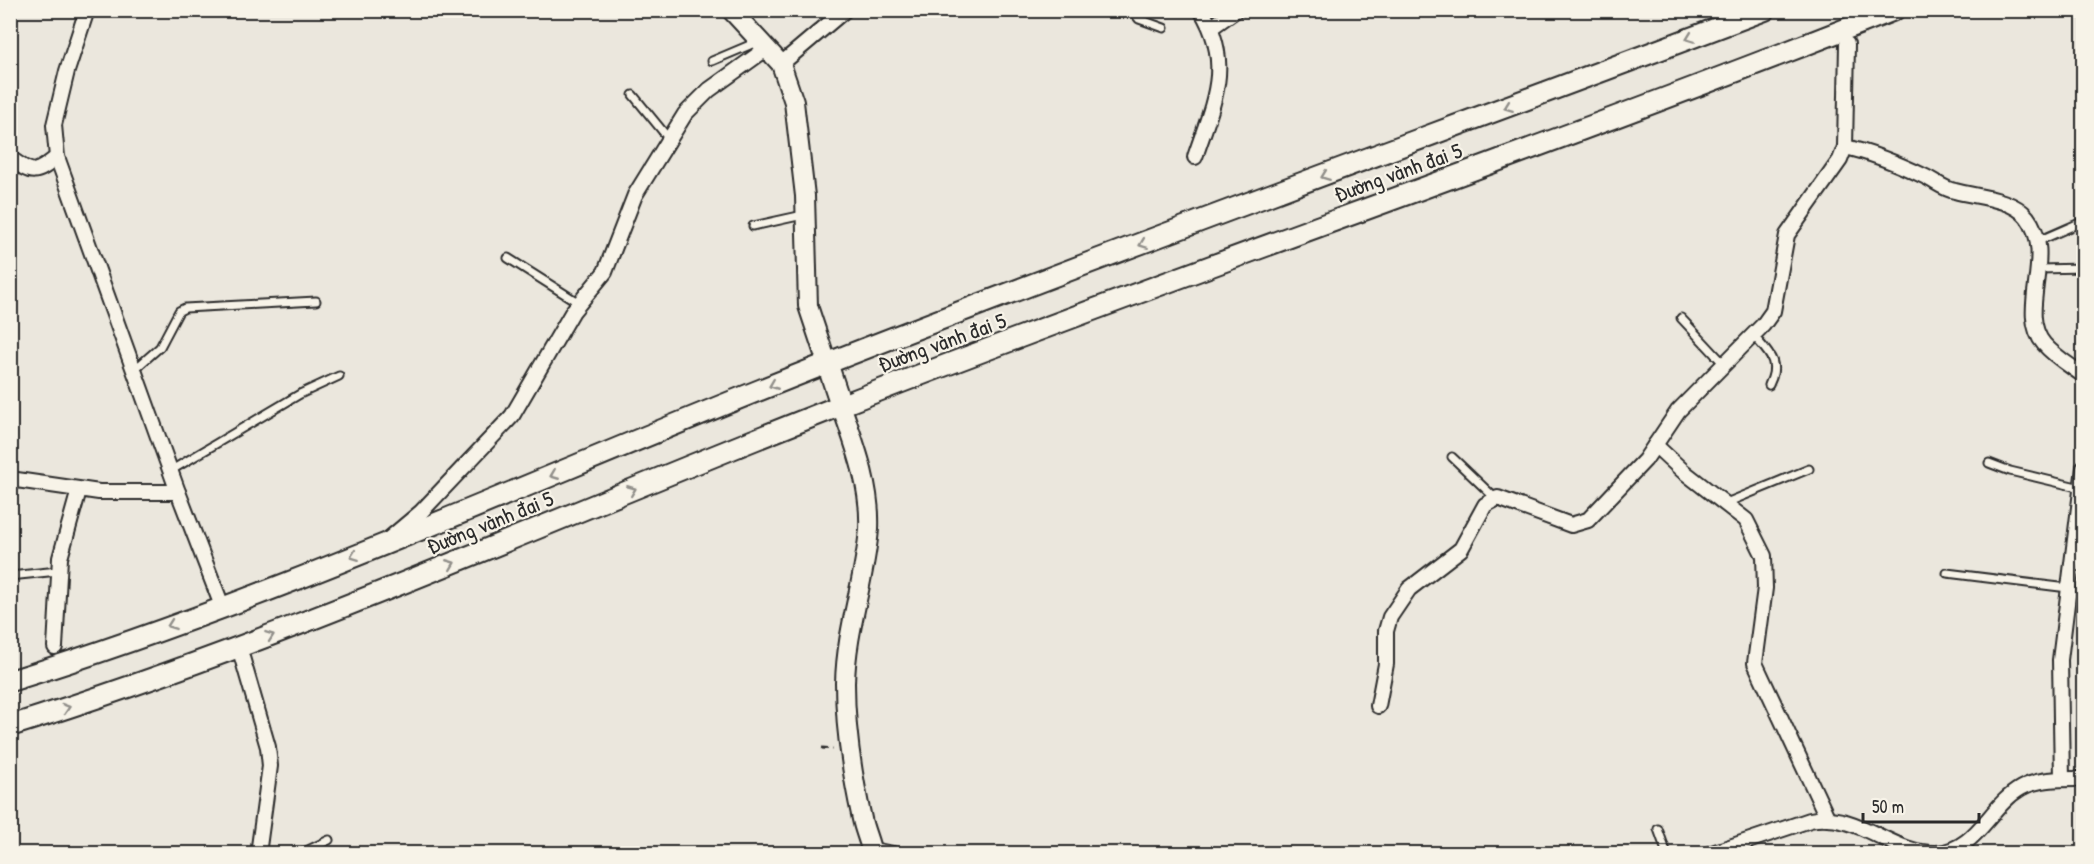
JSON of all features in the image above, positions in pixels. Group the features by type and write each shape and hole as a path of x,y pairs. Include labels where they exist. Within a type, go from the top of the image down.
{"main road":[{"name":"Đường vành đai 5","path":"10,681 222,606 381,545 827,363 1765,10"},
{"name":"Đường vành đai 5","path":"10,726 238,647 842,405 1894,10"},
{"path":"827,363 842,405"}],"street":[{"path":"87,10 67,71 54,124 57,157 178,492 222,606"},
{"path":"731,10 781,64 794,102 806,215 808,306 827,363"},
{"path":"781,64 845,10"},
{"path":"1195,157 1216,96 1220,76 1220,57 1212,27 1202,10"},
{"path":"1212,27 1236,10"},
{"path":"1378,706 1386,664 1386,631 1390,617 1409,589 1461,549 1485,505 1495,498 1571,525 1588,520 1645,460 1678,411 1753,335 1775,305 1787,235 1840,160 1845,147 1847,44"},
{"path":"381,545 421,512 512,416 579,303 605,272 630,206 669,139 696,101 763,45"},
{"path":"1845,147 1864,151 1951,190 2017,208 2027,217 2036,242 2039,269 2033,313 2036,330 2044,344 2084,376"},
{"path":"10,158 34,172 41,170 57,157"},
{"path":"842,405 861,464 868,499 868,530 855,603 845,681 852,766 862,821 872,852 893,854"},
{"path":"1655,445 1683,471 1746,520 1764,556 1766,588 1755,663 1827,817"},
{"path":"2062,779 2060,660 2084,467"},
{"path":"10,479 79,490 178,492"},
{"path":"55,647 58,571 79,490"},
{"path":"238,647 268,747 270,765 258,854"},
{"path":"1709,854 1810,820 1827,817 1846,820 1912,849 1935,853 1956,848 1971,839 2019,789 2030,784 2062,779 2084,779"}],"lane":[{"path":"1132,10 1139,19 1164,28"},
{"path":"712,61 763,45"},
{"path":"633,95 669,139"},
{"path":"753,226 806,215"},
{"path":"2036,242 2084,221"},
{"path":"508,258 579,303"},
{"path":"2039,269 2084,268"},
{"path":"134,370 160,346 179,311 185,308 316,301"},
{"path":"1681,318 1724,364"},
{"path":"1753,335 1773,360 1775,372 1768,385"},
{"path":"171,471 300,394 339,376"},
{"path":"1452,458 1495,498"},
{"path":"1989,463 2010,471 2081,488"},
{"path":"1726,503 1809,469"},
{"path":"10,576 58,571"},
{"path":"1947,573 2068,588"},
{"path":"1658,829 1667,854"},
{"path":"1886,837 1892,854"},
{"path":"300,854 329,840"}]}
